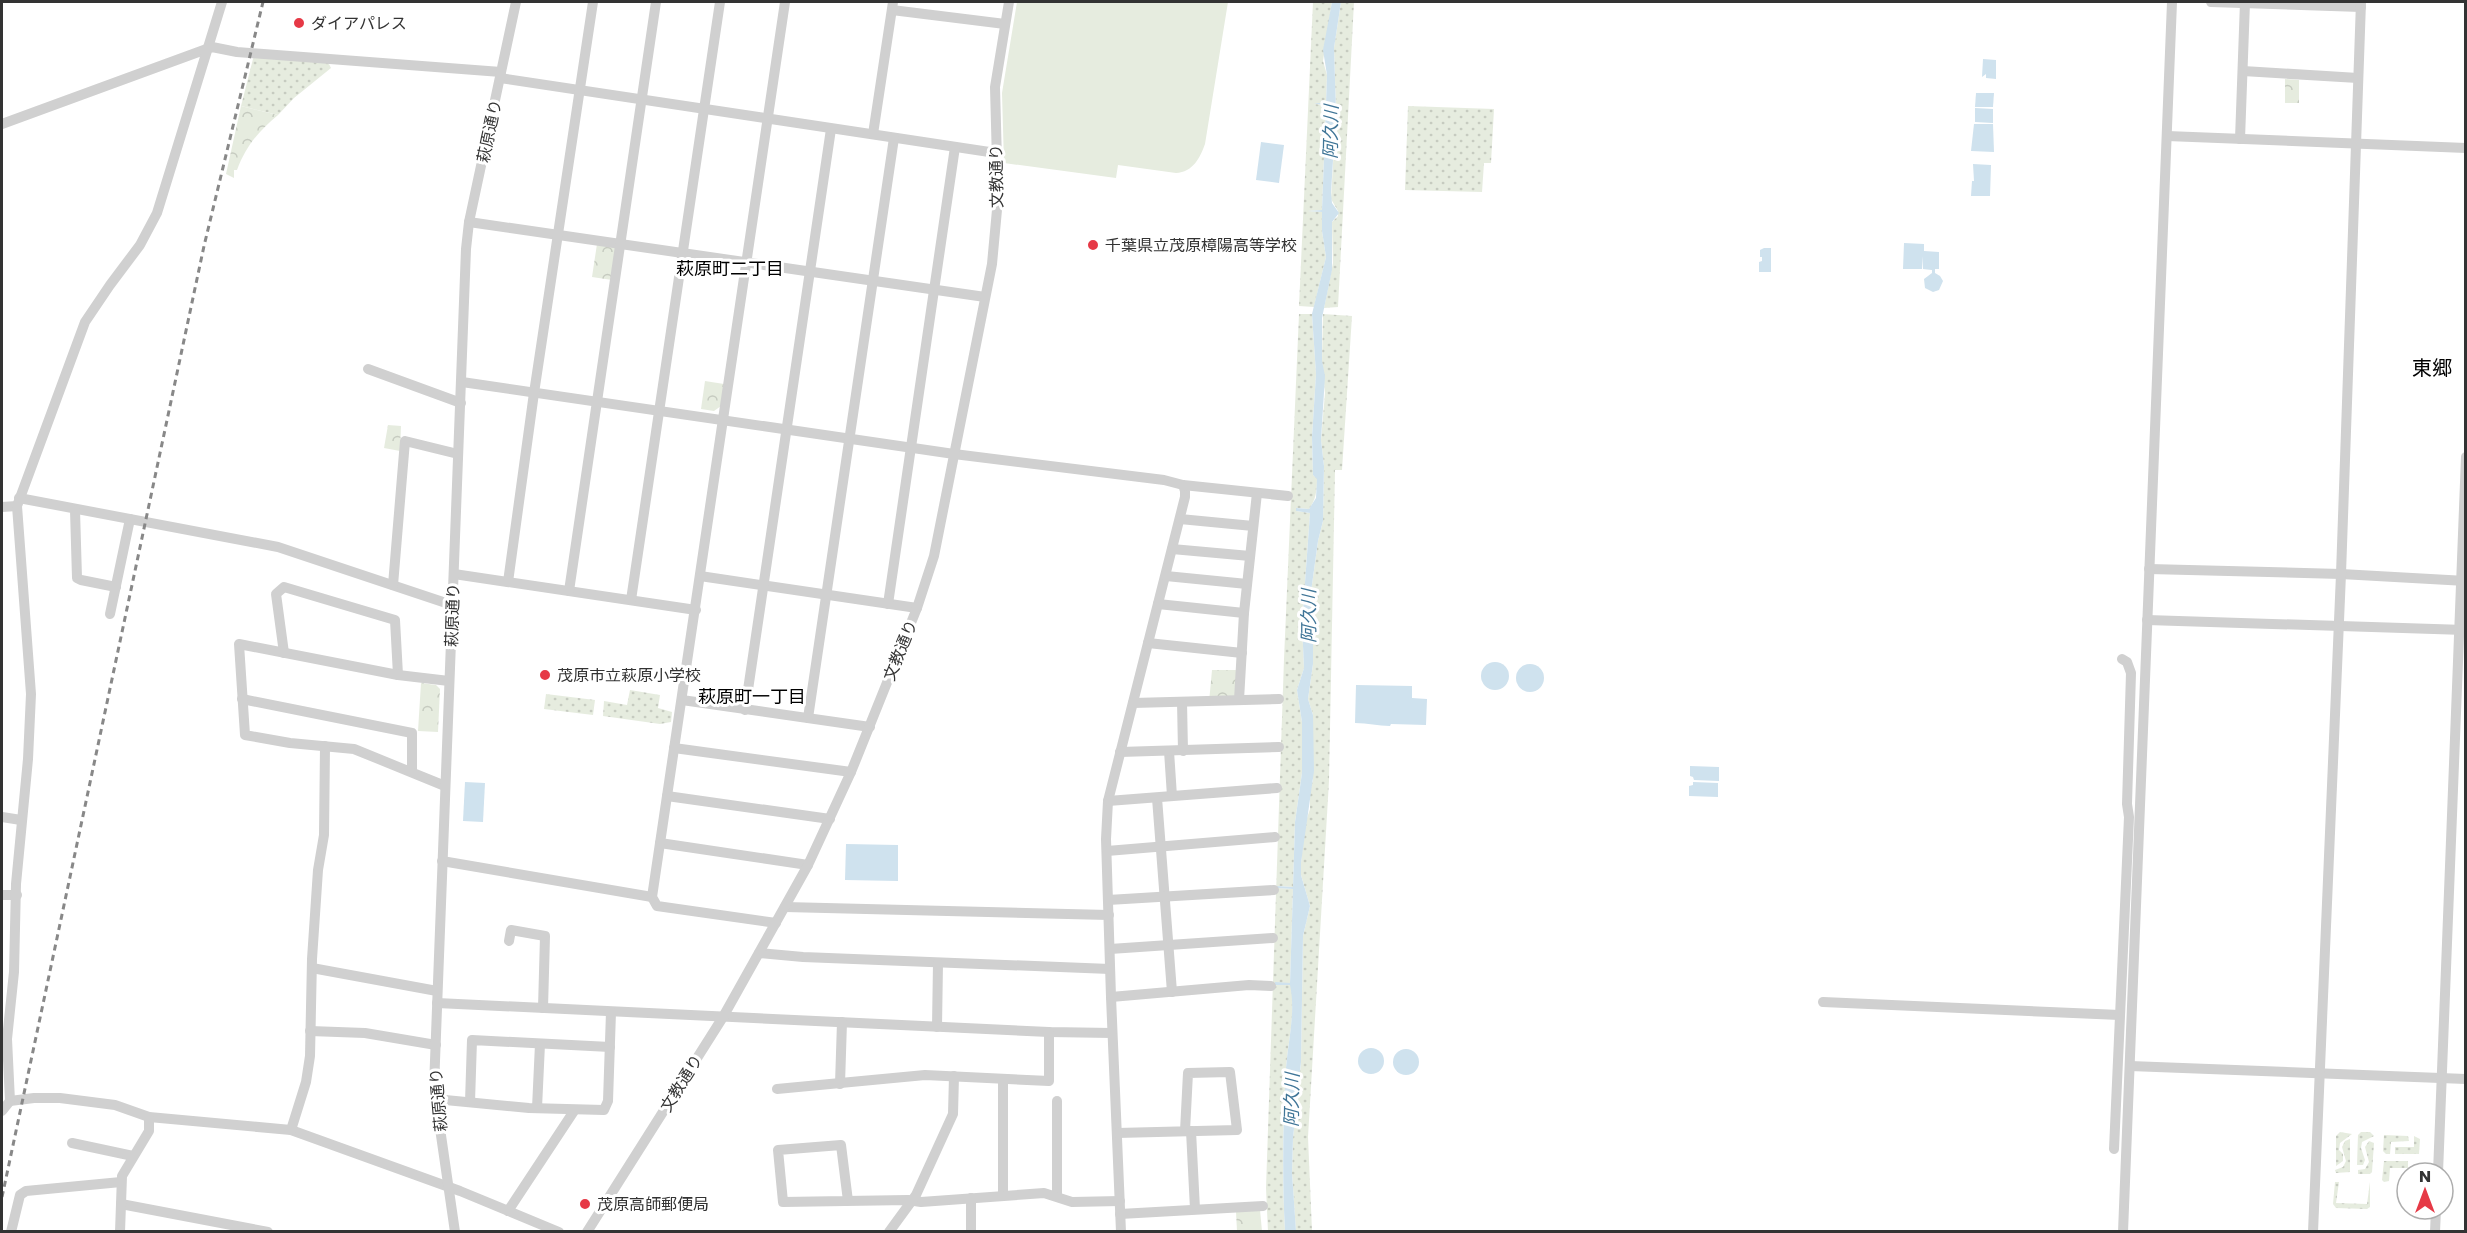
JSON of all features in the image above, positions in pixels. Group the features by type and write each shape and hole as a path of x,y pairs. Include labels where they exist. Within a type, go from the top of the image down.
{"street":[{"path":"2,1111 10,1101 7,1039 15,972 21,820 27,769 31,694 18,502 85,322 140,245 157,213 222,2"},
{"name":"萩原通り","path":"455,1232 435,1099 435,1045 469,222 516,2"},
{"path":"508,582 593,2"},
{"path":"569,591 656,2"},
{"path":"631,600 720,2"},
{"path":"776,923 657,906 652,897 785,2"},
{"name":"文教通り","path":"587,1232 723,1017 808,865 851,772 917,608 934,556 985,297 997,216 995,87 1009,2"},
{"path":"2123,1232 2172,2"},
{"path":"2211,2 2361,4 2341,574 2313,1232"},
{"path":"2240,139 2245,2"},
{"path":"873,134 893,5 1005,24"},
{"path":"2,124 209,47 237,52 500,75 580,92 996,153"},
{"path":"2243,71 2358,78"},
{"path":"745,710 831,129"},
{"path":"2167,136 2466,148"},
{"path":"808,718 894,138"},
{"path":"888,604 955,147"},
{"path":"469,222 934,292 985,297"},
{"path":"368,369 461,403"},
{"path":"462,382 910,448 1164,480 1183,485 1288,496"},
{"path":"393,585 405,441 458,454"},
{"path":"2439,1161 2462,630 2466,457"},
{"path":"1121,1232 1110,969 1108,801 1180,519 1185,491 1183,485"},
{"path":"1239,700 1244,613 1257,493"},
{"path":"2,507 18,502 75,510 278,547 452,605"},
{"path":"75,510 77,578 116,587"},
{"path":"110,614 130,519"},
{"path":"1180,519 1253,526"},
{"path":"1172,549 1250,556"},
{"path":"2149,569 2341,574 2463,581"},
{"path":"454,574 696,610"},
{"path":"700,576 917,608"},
{"path":"1166,576 1247,584"},
{"path":"284,652 276,594 284,587 395,620 398,675"},
{"path":"1158,604 1244,613"},
{"path":"2147,620 2462,630"},
{"path":"1148,643 1242,653"},
{"path":"445,786 354,749 245,735 239,644 398,675 450,681"},
{"path":"2114,1149 2128,818 2131,673 2127,662 2122,659"},
{"path":"242,699 412,732 412,772"},
{"path":"1133,703 1279,699"},
{"path":"681,700 870,727"},
{"path":"1182,702 1184,751"},
{"path":"291,1130 306,1082 318,870 324,835 325,746"},
{"path":"1120,752 1279,747"},
{"path":"674,748 851,772"},
{"path":"1169,751 1172,796"},
{"path":"1108,801 1277,788"},
{"path":"667,796 830,819"},
{"path":"1157,798 1173,992"},
{"path":"2,818 21,820"},
{"path":"1107,851 1275,837"},
{"path":"660,843 808,865"},
{"path":"442,861 652,897"},
{"path":"1108,900 1274,890"},
{"path":"2,895 17,895"},
{"path":"785,907 1109,915"},
{"path":"509,941 511,930 544,936 543,1008"},
{"path":"1110,949 1273,938"},
{"path":"759,953 803,957 1110,969"},
{"path":"937,1027 938,963"},
{"path":"312,968 437,997 543,1008 1112,1033"},
{"path":"1111,997 1271,986"},
{"path":"1823,1002 2120,1015"},
{"path":"435,1099 574,1111 599,1111 607,1107 611,1012"},
{"path":"840,1084 842,1022"},
{"path":"310,1031 365,1033 435,1045"},
{"path":"777,1089 925,1075 1049,1081 1049,1032"},
{"path":"470,1102 472,1040 610,1047"},
{"path":"537,1108 540,1044"},
{"path":"2130,1066 2466,1079"},
{"path":"1118,1133 1188,1131 1237,1130 1230,1072 1188,1073 1188,1131 1195,1209"},
{"path":"890,1232 913,1200 953,1114 954,1076"},
{"path":"1003,1080 1003,1196"},
{"path":"10,1101 45,1097 100,1102 149,1117 291,1130 449,1188 559,1232"},
{"path":"1057,1101 1057,1196"},
{"path":"508,1211 574,1111"},
{"path":"120,1232 121,1182 133,1156 150,1131 149,1117"},
{"path":"72,1143 133,1156"},
{"path":"848,1201 841,1145 778,1150 783,1202 848,1201 913,1200 921,1202 1044,1193 1071,1202 1120,1201"},
{"path":"12,1232 20,1195 26,1191 121,1182"},
{"path":"971,1197 971,1232"},
{"path":"121,1204 268,1232"},
{"path":"1120,1214 1263,1206"}],"green space":[{"path":"1017,2 1228,2 1205,144 1195,163 1187,170 1176,173 1118,165 1116,178 1004,163 1002,93"},
{"path":"1313,2 1332,2 1323,61 1327,75 1326,103 1314,104 1326,105 1322,210 1308,211 1322,212 1326,257 1314,307 1299,306"},
{"path":"1341,2 1354,2 1338,307 1324,308 1333,263 1332,222 1338,216 1338,211 1331,199 1336,111 1334,48"},
{"path":"254,55 328,62 331,68 294,98 278,115 241,106"},
{"path":"2285,79 2299,80 2299,103 2285,103"},
{"path":"241,106 278,115 249,147 237,170 234,170 234,178 226,174"},
{"path":"1408,106 1494,109 1491,163 1484,163 1482,192 1405,190"},
{"path":"597,244 614,246 617,251 612,280 592,277"},
{"path":"1299,314 1312,314 1316,374 1312,437 1313,475 1317,478 1317,482 1315,498 1309,509 1297,508 1296,511 1310,513 1302,624 1304,668 1297,690 1302,722 1302,773 1295,822 1293,887 1278,886 1278,888 1293,889 1290,983 1275,983 1291,985 1292,995 1284,1109 1285,1231 1268,1232 1266,1188 1284,659"},
{"path":"1323,314 1352,316 1342,470 1335,470 1329,781 1308,1137 1312,1231 1296,1232 1292,1173 1293,1138 1301,1062 1303,936 1310,906 1301,875 1301,863 1313,780 1313,715 1308,699 1313,664 1310,599 1323,521 1324,466 1321,440 1325,393 1322,361"},
{"path":"705,381 724,384 721,406 714,411 701,409"},
{"path":"388,425 401,426 400,451 384,448"},
{"path":"1212,670 1240,670 1237,702 1209,702"},
{"path":"421,683 436,685 440,689 438,732 418,731"},
{"path":"630,690 660,695 658,708 672,712 671,722 660,724 603,716 604,701 627,705"},
{"path":"546,694 595,700 593,715 544,709"},
{"path":"2340,1132 2352,1134 2340,1143 2339,1150 2343,1154 2343,1161 2336,1166 2336,1136"},
{"path":"2361,1132 2370,1132 2374,1136 2362,1142 2361,1148 2365,1160 2363,1165 2357,1165 2358,1135"},
{"path":"2384,1135 2408,1136 2409,1141 2391,1142 2390,1154 2386,1154 2383,1151"},
{"path":"2414,1136 2420,1139 2419,1154 2395,1154 2395,1147 2414,1147"},
{"path":"2350,1139 2350,1172 2336,1173 2335,1170 2343,1167 2346,1161 2342,1147 2345,1141"},
{"path":"2369,1141 2374,1143 2372,1172 2358,1174 2358,1170 2365,1169 2369,1162 2365,1147"},
{"path":"2384,1161 2395,1161 2395,1168 2390,1168 2389,1181 2382,1180"},
{"path":"2335,1182 2339,1182 2336,1203 2367,1204 2370,1182 2370,1207 2367,1209 2336,1208 2333,1204"},
{"path":"1260,1210 1262,1231 1237,1231 1236,1212"}],"water":[{"name":"阿久川","path":"1332,2 1341,2 1334,48 1336,111 1331,193 1332,203 1339,213 1332,222 1332,270 1322,318 1322,361 1325,376 1321,440 1324,466 1323,521 1310,599 1313,664 1308,699 1313,715 1314,771 1301,863 1301,875 1310,906 1303,936 1301,1062 1293,1138 1292,1173 1296,1231 1285,1231 1284,1109 1292,995 1290,985 1275,985 1275,982 1290,983 1293,889 1277,888 1277,886 1293,887 1295,822 1302,773 1302,722 1297,690 1304,668 1302,624 1310,513 1296,511 1296,508 1309,509 1316,498 1317,479 1313,475 1312,437 1316,374 1312,314 1326,257 1322,212 1308,211 1322,210 1326,106 1314,103 1326,103 1327,75 1323,50"},
{"path":"1983,59 1996,60 1996,79 1986,78 1986,74 1982,77"},
{"path":"1976,93 1994,93 1993,107 1975,107"},
{"path":"1975,108 1993,109 1993,123 1975,122"},
{"path":"1974,124 1993,124 1994,152 1971,151"},
{"path":"1261,142 1284,145 1279,183 1256,180"},
{"path":"1973,164 1991,165 1990,196 1971,196 1972,181 1974,181"},
{"path":"1904,243 1924,244 1924,251 1939,252 1939,269 1935,269 1935,273 1943,281 1939,290 1933,292 1925,288 1924,279 1932,273 1932,270 1923,269 1923,256 1922,269 1903,269"},
{"path":"1771,248 1771,272 1759,272 1759,262 1762,261 1760,250"},
{"path":"1495,662 1505,666 1509,676 1505,686 1495,690 1485,686 1481,676 1485,666"},
{"path":"1530,664 1540,668 1544,678 1540,688 1530,692 1520,688 1516,678 1520,668"},
{"path":"1356,685 1412,686 1412,698 1427,699 1426,725 1391,724 1390,726 1355,723"},
{"path":"1690,766 1719,767 1719,781 1694,780 1690,776"},
{"path":"465,782 485,783 483,822 463,821"},
{"path":"1693,782 1718,783 1718,797 1689,796 1689,786 1693,785"},
{"path":"846,844 898,845 898,881 845,880"},
{"path":"1371,1048 1380,1052 1384,1061 1380,1070 1371,1074 1362,1070 1358,1061 1362,1052"},
{"path":"1406,1049 1415,1053 1419,1062 1415,1071 1406,1075 1397,1071 1393,1062 1397,1053"}],"railway":[{"path":"2,1197 204,246 263,2"}],"place":[{"name":"ダイアパレス","path":"299,23"},
{"name":"千葉県立茂原樟陽高等学校","path":"1093,245"},
{"name":"茂原市立萩原小学校","path":"545,675"},
{"name":"茂原高師郵便局","path":"585,1204"}],"district":[{"name":"萩原町二丁目","path":"730,269"},
{"name":"東郷","path":"2432,368"},
{"name":"萩原町一丁目","path":"752,697"}]}
